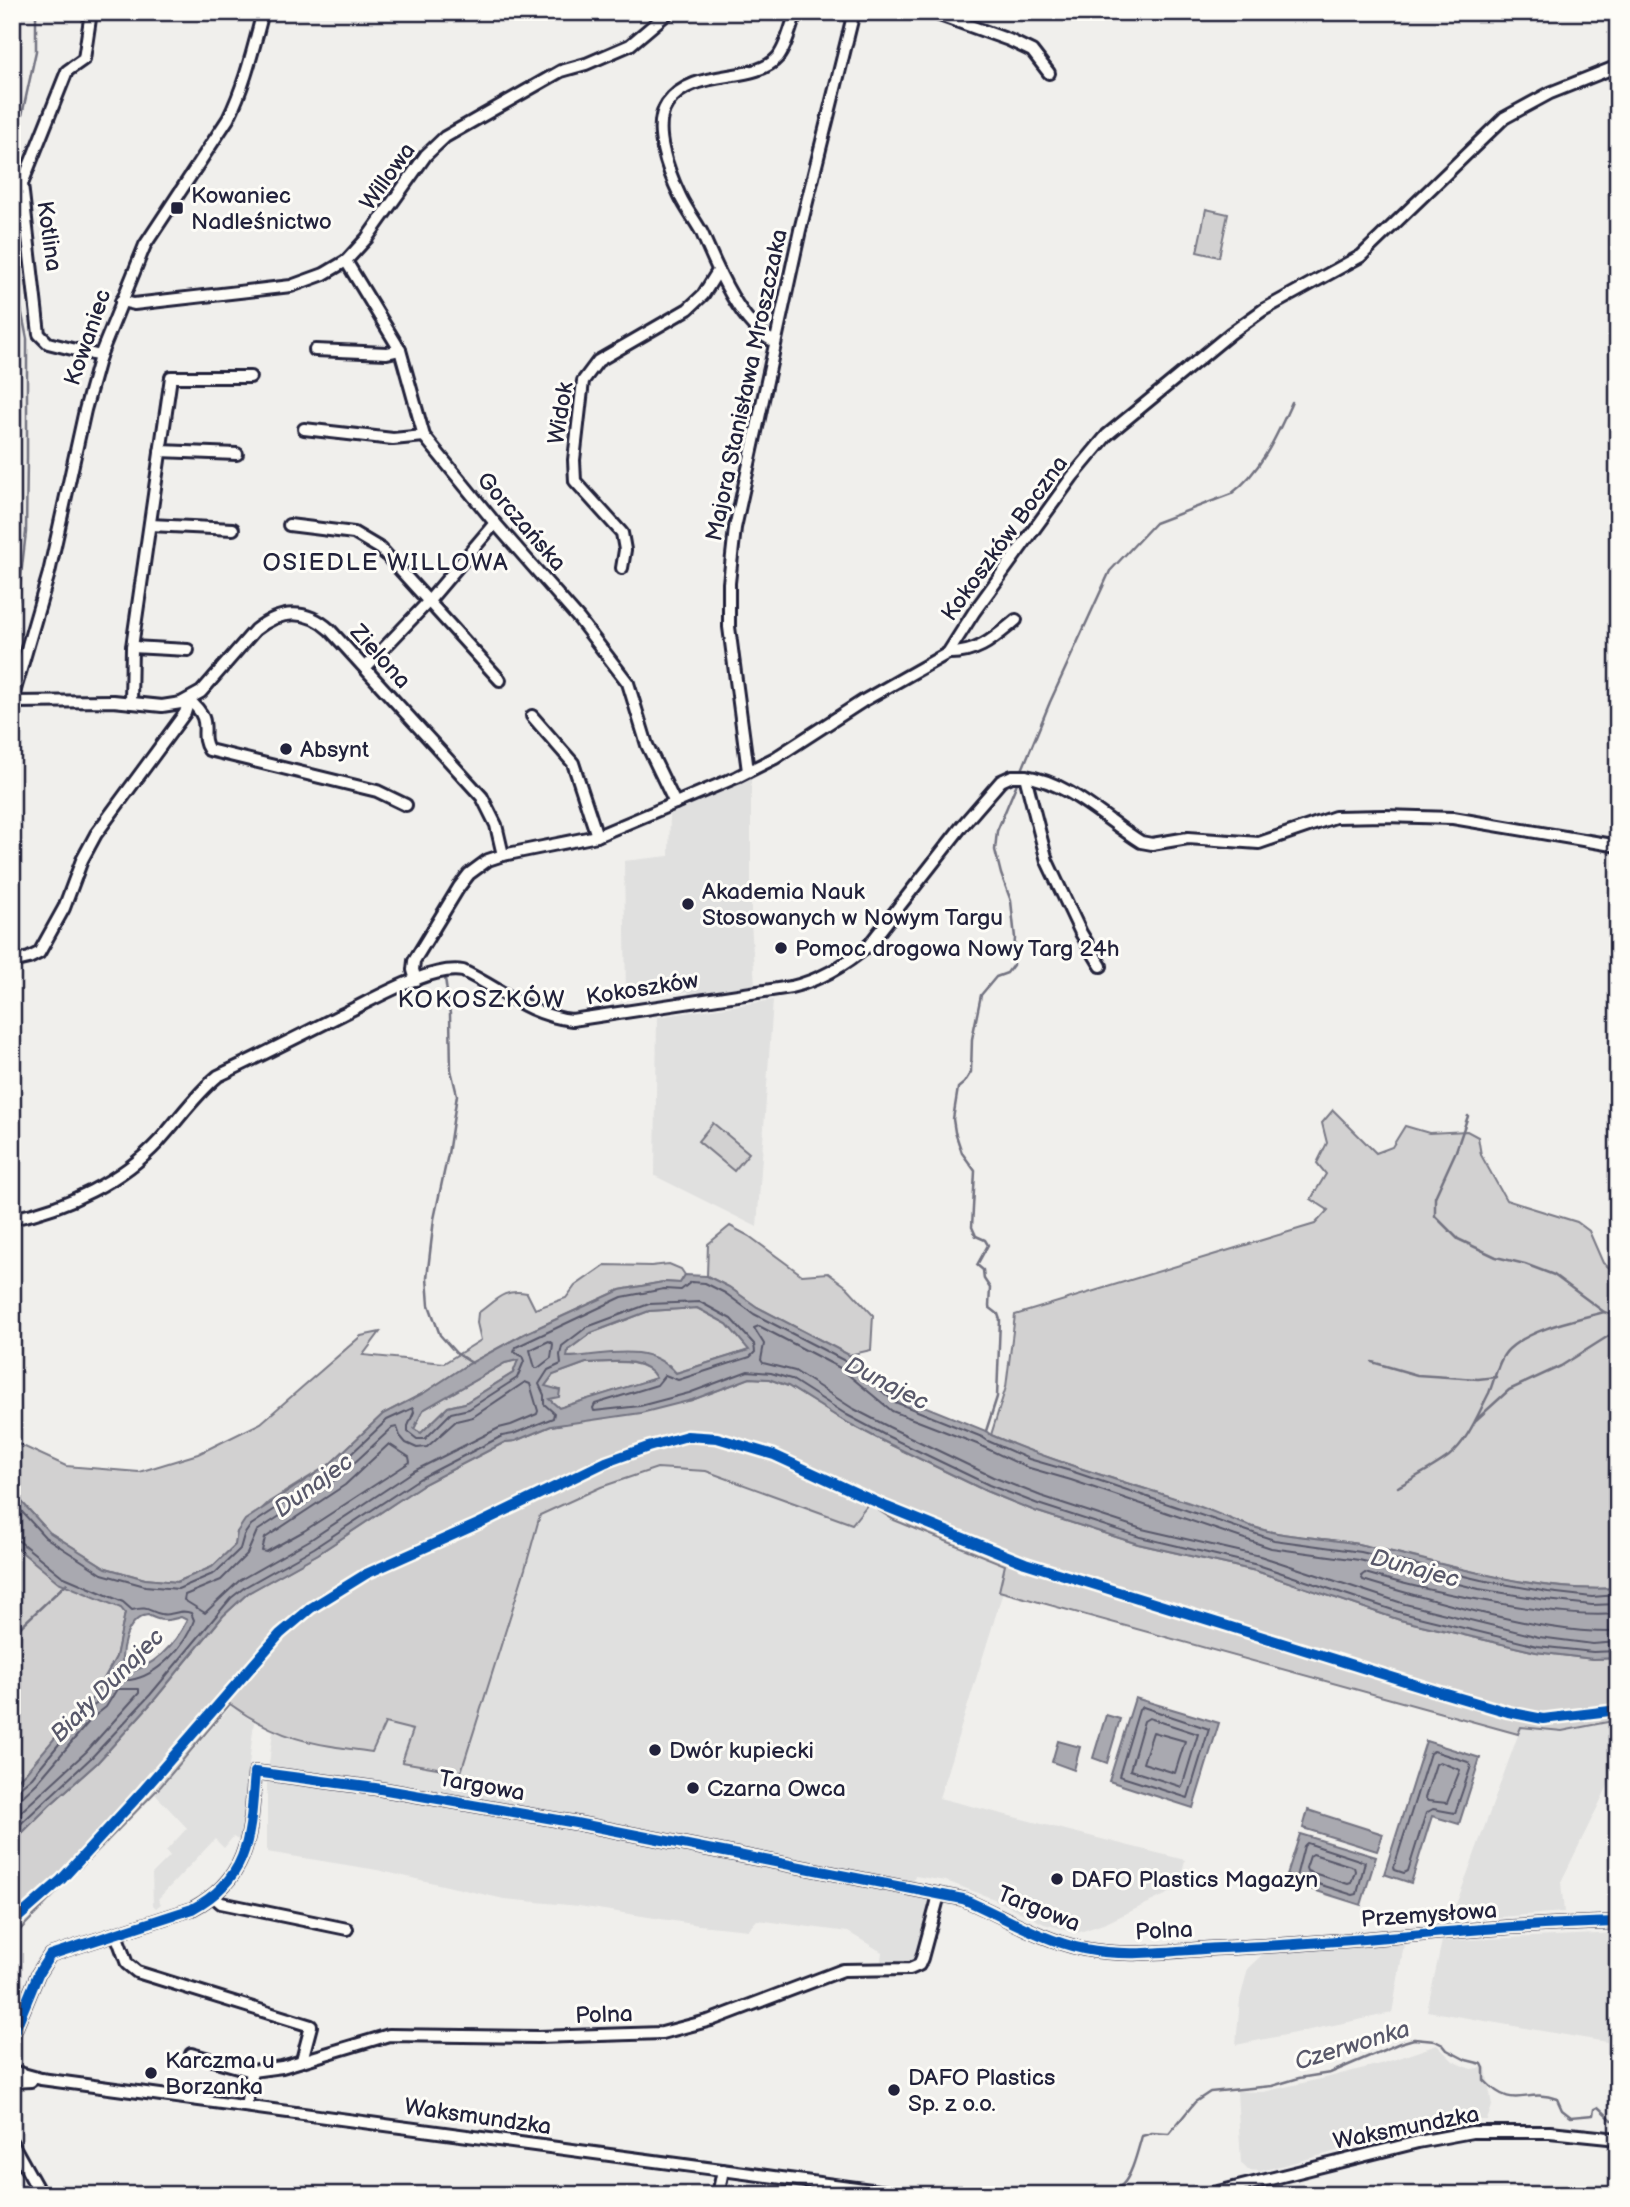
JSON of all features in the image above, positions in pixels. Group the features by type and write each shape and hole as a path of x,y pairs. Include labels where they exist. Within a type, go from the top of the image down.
{"street":[{"name":"Kotlina","path":"91,12 84,59 67,71 22,184 23,213 35,283 39,334 48,343 100,356"},
{"name":"Kowaniec","path":"12,701 49,573 85,410 100,356 150,235 236,103 247,74 263,12"},
{"name":"Willowa","path":"121,301 134,304 291,285 324,274 346,261 368,238 426,155 445,137 561,71 586,64 630,45 669,12"},
{"path":"775,342 757,330 718,271 695,220 680,197 660,132 662,115 672,98 694,84 751,70 773,61 782,51 796,12"},
{"name":"Majora Stanisława Mroszczaka","path":"748,771 729,627 729,583 740,498 800,230 854,12"},
{"path":"931,12 1032,51 1049,73"},
{"name":"Kokoszków Boczna","path":"416,980 414,961 459,887 477,867 503,855 597,836 748,771 775,758 863,701 948,653 974,612 1072,477 1107,435 1263,310 1362,256 1504,118 1550,93 1618,65"},
{"name":"Gorczańska","path":"346,261 400,350 424,436 579,619 628,683 647,745 675,803"},
{"name":"Widok","path":"622,568 625,550 622,533 575,481 574,460 583,381 597,361 688,309 703,295 718,271"},
{"path":"315,350 387,353 400,350"},
{"path":"131,703 132,647 171,377 250,377"},
{"path":"304,429 393,439 424,436"},
{"path":"160,451 237,454"},
{"path":"365,668 428,602 495,523"},
{"path":"149,525 233,529"},
{"path":"289,525 354,533 381,549 499,680"},
{"name":"Zielona","path":"12,962 38,953 64,908 82,860 96,834 185,713 189,700 210,683 255,630 271,618 287,613 304,615 325,625 482,797 496,825 503,855"},
{"path":"948,653 984,646 1016,620"},
{"path":"132,647 188,650"},
{"path":"12,701 162,706 189,700 201,710 206,724 205,744 209,750 377,791 406,805"},
{"path":"532,716 573,763 597,836"},
{"name":"Kokoszków","path":"12,1219 44,1212 71,1201 132,1165 160,1140 206,1086 218,1076 416,980 451,970 463,971 546,1016 572,1020 808,984 836,969 869,945 962,826 1001,781 1012,776 1025,776"},
{"path":"1101,966 1081,933 1047,862 1025,776 1042,779 1063,788 1134,837 1152,844 1188,838 1259,843 1335,817 1364,816 1452,818 1618,846"},
{"name":"Targowa","path":"12,2037 38,1973 47,1958 57,1952 178,1915 214,1896 234,1873 246,1849 255,1773 375,1788 516,1812 962,1899 999,1913 1039,1935 1086,1949"},
{"name":"Polna","path":"191,2054 252,2071 282,2067 389,2035 538,2037 663,2033 711,2020 843,1970 910,1969 919,1965 939,1895"},
{"path":"214,1896 221,1903 347,1930"},
{"name":"Przemysłowa","path":"1243,1948 1618,1922"},
{"path":"116,1934 127,1964 137,1972 311,2026 302,2060"},
{"name":"Polna","path":"1086,1949 1133,1953 1243,1948"},
{"name":"Waksmundzka","path":"12,2071 41,2079 909,2195"},
{"path":"246,2106 252,2071"},
{"name":"Waksmundzka","path":"12,2082 41,2079"},
{"name":"Waksmundzka","path":"1206,2195 1418,2142 1472,2132 1550,2132 1618,2139"},
{"path":"12,2143 41,2195"},
{"path":"718,2195 723,2170"}],"shaded area":[{"path":"1206,209 1228,214 1219,257 1197,252"},
{"name":"Akademia Nauk Stosowanych w Nowym Targu","path":"751,778 751,921 755,986 689,995 688,991 626,998 624,861 669,856 670,812"},
{"path":"773,1000 757,1227 655,1176 657,1017"},
{"path":"1333,1110 1376,1153 1392,1147 1405,1126 1429,1133 1467,1131 1478,1137 1481,1155 1506,1200 1577,1222 1589,1231 1603,1263 1618,1274 1618,1588 1586,1589 1521,1582 1362,1545 1265,1530 1061,1462 991,1435 1006,1387 1015,1315 1315,1224 1328,1210 1311,1199 1326,1174 1317,1163 1327,1143 1322,1123"},
{"path":"713,1123 749,1153 734,1171 698,1141"},
{"path":"730,1226 749,1236 802,1275 828,1273 847,1287 873,1315 871,1350 849,1355 757,1307 729,1287 707,1276 708,1244"},
{"path":"669,1264 681,1269 685,1275 680,1283 663,1282 620,1290 524,1334 383,1414 330,1464 269,1502 237,1532 235,1545 212,1567 177,1582 145,1579 106,1568 49,1532 12,1491 12,1441 66,1466 139,1472 198,1454 261,1423 361,1336 380,1332 363,1355 444,1363 481,1340 478,1313 506,1294 527,1293 535,1309 566,1298 575,1286 605,1265"},
{"path":"697,1308 727,1324 750,1350 676,1373 669,1365 566,1357 568,1350 591,1333 649,1311"},
{"path":"519,1359 513,1373 465,1403 448,1407 421,1433 414,1429 423,1410 505,1363"},
{"path":"625,1362 643,1366 657,1378 559,1408 548,1399 545,1386 553,1375 586,1363"},
{"path":"750,1378 769,1379 788,1386 844,1421 883,1441 986,1491 1035,1511 1138,1544 1256,1571 1400,1620 1536,1652 1593,1659 1618,1658 1618,1720 1562,1731 1521,1727 1518,1734 999,1591 1005,1565 894,1520 868,1504 852,1524 706,1471 657,1468 601,1487 540,1515 461,1772 402,1762 413,1730 385,1723 372,1752 314,1743 281,1733 230,1704 161,1786 12,1941 12,1843 97,1763 155,1699 223,1616 248,1593 318,1554 422,1485 505,1442 515,1441 551,1426 692,1400"},
{"path":"658,1468 706,1471 777,1496 867,1504 894,1520 1006,1565 999,1590 1003,1592 939,1798 1185,1860 1178,1889 1106,1923 1077,1933 1044,1924 994,1899 946,1881 915,1876 910,1895 933,1898 915,1965 880,1967 882,1952 848,1932 757,1920 748,1930 579,1906 504,1899 377,1870 267,1852 267,1780 273,1731 311,1743 372,1752 384,1723 414,1730 402,1762 525,1569 540,1515 601,1486"},
{"path":"12,1544 28,1557 121,1608 125,1613 116,1657 94,1697 82,1706 28,1771 12,1785"},
{"path":"231,1706 254,1722 240,1841 233,1837 224,1848 215,1839 158,1899 161,1904 156,1908 153,1905 152,1874 170,1856 166,1851 187,1828 155,1794"},
{"path":"1610,1722 1618,1727 1618,1765 1561,1882 1564,1912 1450,1921 1521,1727 1562,1731"},
{"path":"1618,1933 1618,2044 1427,2011 1442,1941"},
{"path":"1404,1944 1392,2013 1236,2045 1240,2000 1248,1968 1264,1953"},
{"path":"1437,2045 1453,2061 1471,2069 1486,2067 1492,2106 1487,2120 1473,2120 1360,2145 1261,2171 1248,2170 1241,2163 1237,2091 1263,2092 1329,2077 1384,2063"}],"water":[{"path":"685,1275 707,1276 729,1287 757,1307 849,1355 899,1396 1039,1454 1187,1502 1254,1527 1277,1533 1362,1545 1521,1582 1586,1589 1618,1588 1618,1658 1593,1659 1536,1652 1400,1620 1256,1571 1138,1544 1035,1511 986,1491 883,1441 844,1421 788,1386 769,1379 750,1378 692,1400 641,1413 551,1426 515,1441 505,1442 422,1485 318,1554 248,1593 223,1616 155,1699 97,1763 12,1843 12,1785 82,1706 94,1697 116,1657 125,1613 121,1608 58,1582 12,1544 12,1491 49,1532 106,1568 145,1579 177,1582 212,1567 235,1545 237,1532 245,1520 330,1464 383,1414 524,1334 620,1290 663,1282 680,1283","holes":["697,1308 727,1324 749,1350 676,1373 652,1356 638,1353 567,1357 568,1350 591,1333 649,1311","518,1360 513,1373 465,1403 448,1407 421,1433 414,1429 423,1410 505,1363","625,1362 643,1366 656,1378 559,1408 549,1399 559,1397 560,1390 545,1386 553,1375 586,1363","148,1615 160,1620 181,1617 187,1620 176,1638 154,1661 125,1673 122,1657 125,1638 140,1617"]},
{"path":"1135,1698 1219,1723 1193,1808 1109,1781"},
{"path":"1106,1715 1120,1719 1107,1763 1093,1758"},
{"path":"1058,1741 1080,1747 1074,1770 1052,1762"},
{"path":"1426,1741 1480,1758 1459,1824 1432,1816 1411,1883 1384,1874"},
{"path":"1308,1810 1383,1834 1377,1851 1303,1828"},
{"path":"1300,1834 1376,1857 1361,1905 1285,1881"}],"waterway":[{"name":"Kowaniec","path":"12,195 14,152 36,51 36,12"},
{"name":"Kowaniec","path":"12,264 27,339 26,532 18,601 12,621"},
{"path":"1022,770 1110,571 1155,523 1231,494 1242,485 1260,464 1292,402"},
{"path":"986,1431 997,1397 1000,1320 998,1314 989,1307 990,1288 984,1279 983,1270 977,1265 988,1245 985,1240 976,1236 972,1227 975,1171 962,1153 953,1119 958,1088 971,1072 972,1039 981,995 996,977 1007,973 1013,965 1015,938 1011,901 995,850 997,831 1017,783"},
{"path":"445,978 450,1014 451,1070 457,1095 434,1219 427,1278 429,1305 440,1335 456,1353 472,1363"},
{"path":"1468,1116 1435,1197 1435,1216 1458,1239 1496,1257 1554,1275 1604,1312 1618,1317"},
{"path":"1398,1487 1443,1460 1462,1443 1477,1418 1499,1364 1509,1349 1529,1335 1604,1312"},
{"path":"1476,1420 1509,1390 1561,1366 1618,1330"},
{"path":"1372,1362 1417,1375 1478,1379 1496,1377"},
{"path":"16,1631 67,1583"},
{"name":"Czerwonka","path":"1107,2195 1126,2181 1142,2136 1152,2133 1169,2134 1195,2102 1210,2092 1272,2086 1330,2073 1414,2039 1435,2041 1466,2060 1482,2064 1484,2080 1504,2095 1546,2096 1557,2099 1562,2110 1571,2117 1593,2115 1594,2109 1598,2107 1612,2120 1618,2120"}],"cycle path":[{"path":"12,1923 61,1880 280,1634 311,1608 366,1574 606,1462 687,1436 717,1438 774,1455 887,1507 1025,1563 1443,1693 1543,1719 1618,1710"},
{"path":"12,2037 38,1974 50,1955 192,1909 226,1883 237,1867 249,1833 255,1772 375,1788 576,1823 963,1899 1053,1940 1101,1952 1153,1953 1618,1922"}],"place":[{"name":"Kowaniec Nadleśnictwo","path":"177,208"},
{"name":"Absynt","path":"286,749"},
{"name":"Akademia Nauk Stosowanych w Nowym Targu","path":"688,904"},
{"name":"Pomoc drogowa Nowy Targ 24h","path":"781,948"},
{"name":"Dwór kupiecki","path":"655,1750"},
{"name":"Czarna Owca","path":"693,1788"},
{"name":"DAFO Plastics Magazyn","path":"1057,1879"},
{"name":"Karczma u Borzanka","path":"151,2073"},
{"name":"DAFO Plastics Sp. z o.o.","path":"894,2090"}],"district":[{"name":"OSIEDLE WILLOWA","path":"386,562"},
{"name":"KOKOSZKÓW","path":"482,999"}],"water label":[{"name":"Dunajec","path":"887,1383"},
{"name":"Dunajec","path":"313,1485"},
{"name":"Dunajec","path":"1415,1568"},
{"name":"Biały Dunajec","path":"107,1685"}]}
